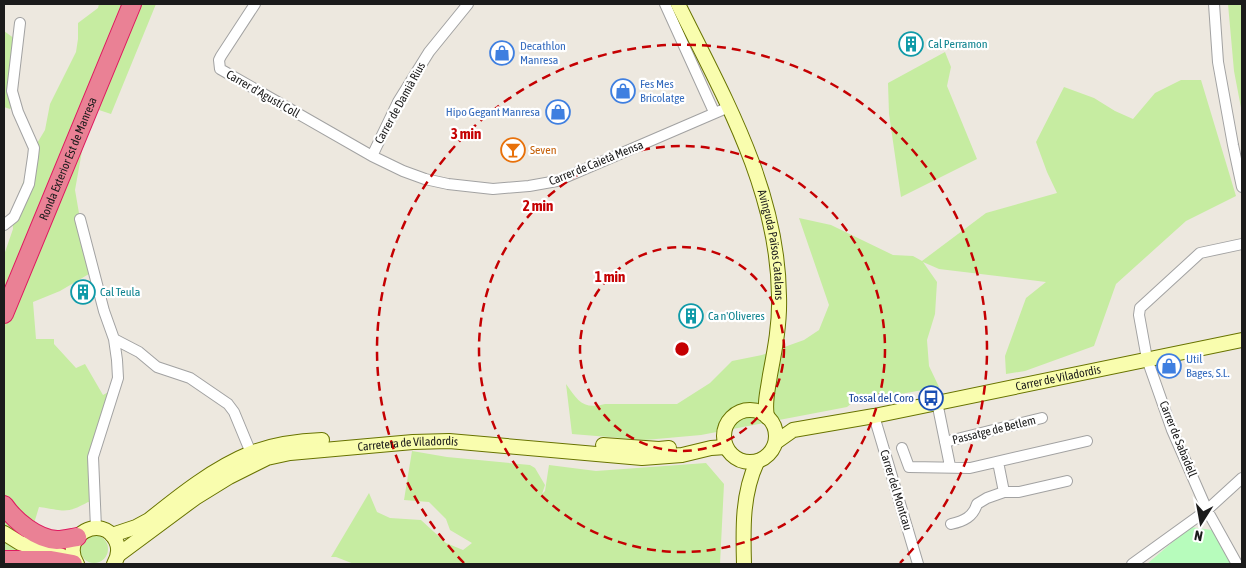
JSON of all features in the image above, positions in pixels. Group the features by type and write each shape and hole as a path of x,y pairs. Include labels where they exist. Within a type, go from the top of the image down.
{"highway":[{"name":"Ronda Exterior Est de Manresa","path":"6,300 121,4"},
{"name":"Ronda Exterior Est de Manresa","path":"6,300 132,4"},
{"path":"4,325 6,300"},
{"path":"4,505 16,519 44,537 57,540 76,540"},
{"path":"4,560 51,560 75,563"}],"street":[{"name":"Carrer d'Agustí Coll","path":"255,4 219,60 220,69 372,156"},
{"name":"Carrer de Damià Rius","path":"372,156 398,102 429,52 468,4"},
{"path":"665,4 714,112"},
{"name":"Avinguda Països Catalans","path":"678,4 754,163 772,232 779,296 778,330 765,400 770,420"},
{"path":"1214,4 1218,62 1237,144 1242,187"},
{"path":"4,224 14,217 29,184 34,148 18,112 12,91 20,23"},
{"name":"Carrer de Caietà Mensa","path":"372,156 402,171 448,184 493,189 529,186 557,181 583,171 714,112 726,102"},
{"path":"80,219 104,311 114,339 118,378 93,457 96,528"},
{"name":"Carrer de Sabadell","path":"1237,564 1207,510 1172,430 1147,359 1139,315 1140,308 1200,253 1242,244"},
{"path":"114,339 139,352 157,367 190,378 228,404 234,412 251,453"},
{"name":"Carrer de Viladordis","path":"874,416 1242,340"},
{"path":"757,462 740,461 731,455 724,442 726,424 733,416 742,411 753,410 759,407 765,400"},
{"path":"937,402 950,466"},
{"path":"753,410 793,430"},
{"path":"748,483 757,462 769,454 776,442 793,430 874,416"},
{"name":"Carrer del Montcau","path":"874,416 917,564"},
{"name":"Passatge de Betlem","path":"945,442 1042,418"},
{"path":"770,420 776,432 776,442"},
{"name":"Carretera de Viladordis","path":"112,535 136,527 149,520 222,467 251,453 286,443 450,432 658,449 708,442 724,442"},
{"name":"Carretera de Viladordis","path":"116,560 195,498 229,477 267,458 290,453 414,442 449,441 642,458 682,455 711,448 724,442"},
{"path":"902,448 909,467 950,466 970,468 1087,441"},
{"path":"740,461 747,475 748,483 743,525 744,564"},
{"path":"998,462 1004,492"},
{"path":"1132,564 1207,510 1242,478"},
{"path":"951,524 965,521 975,511 977,504 987,498 1004,492 1019,492 1068,481"},
{"path":"75,563 73,552 76,540 88,529 96,528 105,530 112,535 117,544 116,560"},
{"path":"5,533 44,545 76,540"},
{"path":"5,533 20,543 75,563"}],"green space":[{"path":"99,4 156,4 111,114 96,109 82,151 75,190 80,219 94,271 60,291 33,302 36,339 54,339 54,344 76,368 85,364 103,395 116,388 95,449 95,504 88,502 69,510 39,507 32,530 16,519 15,564 4,564 4,255 13,229 12,211 26,175 30,155 45,130 50,104 76,52 78,23 98,8"},
{"path":"1228,4 1242,4 1242,113 1234,71"},
{"path":"4,31 22,44 17,101 10,109 4,107"},
{"path":"945,52 951,67 947,86 977,159 901,197 889,114 888,83"},
{"path":"1181,80 1201,80 1236,196 1186,221 1116,284 1094,346 1025,371 1006,374 1005,356 1026,298 1046,282 939,269 923,262 937,282 935,314 927,340 929,366 939,387 852,403 847,407 701,435 645,440 572,434 566,384 582,403 591,406 605,404 677,404 710,383 732,361 762,355 804,340 819,330 829,305 799,218 831,225 893,255 913,256 922,261 986,213 1057,193 1036,142 1064,87 1094,98 1133,119 1155,93"},
{"path":"412,451 447,457 530,465 535,468 545,485 542,494 545,491 549,465 596,471 706,463 724,484 720,564 354,564 331,557 369,493 377,512 390,518 421,520 446,543 463,550 472,543 450,530 446,519 429,502 404,500"},
{"path":"1190,527 1212,530 1231,564 1147,564"},
{"path":"94,535 104,539 108,549 104,559 94,563 84,559 80,549 84,539"}],"place":[{"name":"Cal Perramon","path":"911,44"},
{"name":"Decathlon Manresa","path":"502,53"},
{"name":"Fes Mes Bricolatge","path":"623,91"},
{"name":"Hipo Gegant Manresa","path":"558,112"},
{"name":"Seven","path":"513,150"},
{"name":"Cal Teula","path":"83,292"},
{"name":"Ca n'Oliveres","path":"691,316"},
{"name":"Util Bages, S.L.","path":"1169,366"},
{"name":"Tossal del Coro","path":"931,398"}]}
